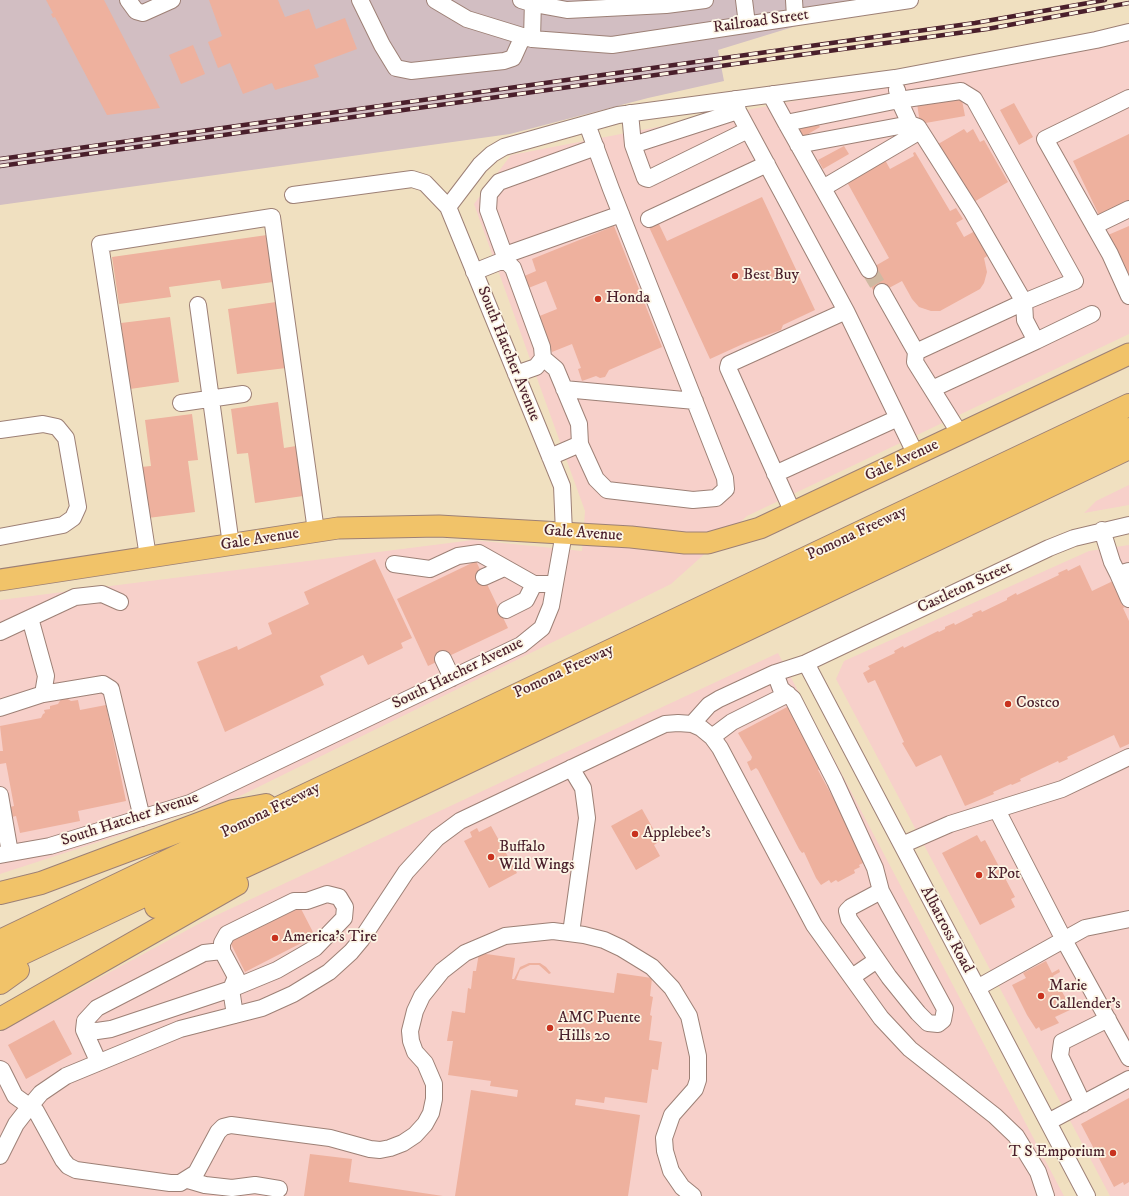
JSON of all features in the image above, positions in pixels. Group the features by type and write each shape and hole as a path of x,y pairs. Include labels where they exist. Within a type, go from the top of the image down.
{"highway":[{"name":"Pomona Freeway","path":"0,941 1129,405"},
{"path":"0,955 1129,421"},
{"path":"0,982 6,971 1129,429"},
{"path":"6,971 365,812 1129,448"},
{"path":"0,893 41,883 233,811 297,799"},
{"path":"0,1019 365,812"}],"main road":[{"name":"Gale Avenue","path":"0,580 338,528 439,526 708,543 760,528 1129,354"}],"street":[{"path":"128,0 136,11 143,13 172,0"},
{"path":"360,0 382,45 396,68 411,72 504,61 513,58 527,37 530,1 568,10 666,5 705,0"},
{"path":"435,0 467,19 527,37"},
{"path":"744,0 747,24"},
{"path":"794,0 795,17"},
{"name":"Railroad Street","path":"527,37 612,45 882,2 910,0"},
{"path":"633,145 736,105 773,94 895,78 1096,40 1129,32"},
{"path":"895,78 899,100 915,128 972,212 1024,302 1025,320 1036,341"},
{"path":"786,123 899,100 961,90 974,99 1075,281 1024,302 916,352"},
{"path":"773,94 774,101 869,270"},
{"path":"1129,98 1045,139 1110,254 1129,296"},
{"path":"293,195 412,179 425,182 448,207 480,165 492,154 504,147 630,113 736,105"},
{"path":"736,105 846,311 916,455"},
{"path":"630,113 633,145 645,178 648,179 748,130"},
{"path":"543,358 556,369 579,424 580,444 596,479 607,490 693,500 716,498 726,489 725,478 587,124"},
{"path":"798,145 915,128"},
{"path":"823,188 915,128"},
{"path":"516,374 536,367 543,358 542,347 513,268 506,258 488,210 489,194 499,182 596,147"},
{"path":"649,218 767,164"},
{"name":"South Hatcher Avenue","path":"5,854 50,846 190,803 521,645 542,628 551,606 564,533 562,486 448,207"},
{"path":"1094,226 1129,209"},
{"path":"474,272 506,258 621,214"},
{"path":"148,557 100,244 272,217 316,532"},
{"path":"882,292 916,352 915,362 960,434"},
{"path":"198,305 231,544"},
{"path":"793,513 728,368 729,364 846,311"},
{"path":"932,389 1092,314"},
{"path":"564,389 695,401"},
{"path":"181,403 243,394"},
{"path":"775,474 898,418"},
{"path":"0,430 43,424 57,427 66,438 78,507 73,518 63,525 0,537"},
{"path":"550,457 580,444"},
{"name":"Castleton Street","path":"692,724 709,705 718,699 775,673 806,663 1049,548 1074,538 1102,530 1129,525"},
{"path":"1102,530 1112,562 1124,572 1129,599"},
{"path":"394,564 430,569 458,556 479,553 534,584 555,584"},
{"path":"484,577 504,568"},
{"path":"506,610 526,600 534,584"},
{"path":"0,632 75,597 102,594 120,602"},
{"path":"30,618 46,676 43,694"},
{"path":"443,659 452,678"},
{"name":"Albatross Road","path":"806,663 1087,1196"},
{"path":"775,673 781,689 793,699 835,781 874,868 881,891 945,1009 943,1020 938,1024 928,1023 923,1018 877,960 849,919 847,911 881,891"},
{"path":"0,708 43,694 104,684 111,689 142,818"},
{"path":"712,737 732,722 788,694"},
{"path":"0,1156 16,1124 30,1106 41,1093 66,1076 98,1061 180,1029 262,1008 305,987 339,963 364,935 406,872 437,838 448,829 473,814 664,724 692,724 701,728 712,737 720,748 809,917 881,1018 910,1049 995,1116 1016,1136 1038,1172 1046,1196"},
{"path":"902,845 950,824 1062,789 1129,756"},
{"path":"571,768 583,788 587,818 571,933"},
{"path":"0,795 5,854"},
{"path":"997,810 1064,940 1129,1058"},
{"path":"84,1030 97,1032 111,1029 231,989 277,970 315,948 344,918 345,906 339,897 327,894 307,901 294,901 227,934 222,943 222,951 236,976 231,989 235,1015"},
{"path":"977,988 1085,928 1129,918"},
{"path":"0,1069 2,1070 6,1094 14,1096 30,1106 41,1118 63,1160 72,1168 170,1184 180,1183 188,1180 196,1173 218,1132 223,1127 231,1125 330,1138 370,1149 380,1150 403,1143 415,1135 425,1124 431,1113 434,1099 434,1084 430,1072 415,1052 411,1041 410,1031 415,1011 432,983 454,961 465,953 492,941 520,933 553,931 571,933 604,940 637,957 652,967 672,988 689,1016 698,1050 698,1080 695,1089 672,1115 664,1138 665,1150 671,1171 682,1187 693,1196"},
{"path":"98,1061 84,1030 86,1021 97,1008 204,953 222,951"},
{"path":"852,977 877,960"},
{"path":"1083,1104 1060,1056 1062,1042 1108,1019"},
{"path":"1048,1122 1129,1079"},
{"path":"188,1180 205,1185 232,1188 255,1186 279,1189"}],"shaded area":[{"path":"0,0 881,0 718,50 724,81 648,98 510,134 0,205"},
{"path":"1129,37 1129,334 747,516 671,584 240,796 0,874 0,600 473,540 582,551 585,511 474,204 511,155"},
{"path":"1129,485 1129,505 1084,513 1096,501"},
{"path":"1129,545 1129,1196 1110,1196 836,679 844,661 1089,551"},
{"path":"778,653 1064,1196 0,1196 0,1032 202,922"}],"building":[{"path":"46,0 104,0 160,108 107,115 55,17 53,18 51,14 53,13"},
{"path":"209,0 278,0 285,17 309,9 316,29 345,18 357,49 314,65 319,77 275,90 272,83 243,94 230,63 218,68 208,42 222,36"},
{"path":"193,45 205,74 181,84 169,55"},
{"path":"961,95 965,116 920,124 917,103"},
{"path":"1014,103 1033,137 1019,145 1000,110"},
{"path":"815,119 820,127 803,137 798,128"},
{"path":"964,129 967,133 973,129 980,142 984,140 1008,182 967,206 933,147"},
{"path":"1129,134 1129,201 1099,215 1073,161"},
{"path":"844,146 849,154 823,169 818,160"},
{"path":"915,152 950,211 956,208 963,219 956,223 964,237 975,231 989,255 984,258 987,272 984,283 980,289 940,311 931,311 919,307 912,299 902,281 876,295 863,273 889,258 847,182 885,160 890,169 914,156 913,153"},
{"name":"Best Buy","path":"762,197 815,310 783,325 781,330 745,343 710,359 649,227 658,222 667,241"},
{"name":"Honda","path":"614,226 662,347 609,370 605,377 600,378 596,376 582,381 578,369 581,368 572,344 552,352 537,317 557,309 546,281 526,289 522,277 536,271 532,259"},
{"path":"1129,226 1129,275 1127,275 1108,235"},
{"path":"267,235 273,282 222,289 220,280 169,287 171,297 119,304 112,257"},
{"path":"276,302 286,368 237,374 228,309"},
{"path":"170,317 179,382 130,389 121,323"},
{"path":"278,402 284,448 296,446 303,496 255,503 248,453 237,454 231,409"},
{"path":"192,414 198,460 188,461 195,512 148,518 141,467 151,466 145,420"},
{"path":"375,559 412,638 401,643 403,648 368,665 363,655 320,676 324,685 225,732 197,662 237,646 238,650 272,634 268,623 309,604 304,592"},
{"path":"476,561 508,628 428,666 397,599"},
{"name":"Costco","path":"1080,565 1092,591 1113,581 1125,607 1123,608 1129,621 1129,744 1120,748 1114,735 1067,757 1068,759 1059,763 1058,761 1020,779 1021,781 993,792 994,794 965,806 941,755 916,767 902,743 904,742 875,680 868,683 863,673 870,669 868,666 895,653 894,651 903,646 904,648 945,629 945,627 954,623 955,625 973,616 972,614 981,610 982,612 1007,600 1007,598 1016,593 1017,595 1059,575 1058,573 1067,569 1068,571"},
{"path":"63,696 71,701 78,700 80,710 106,705 126,801 78,811 80,821 20,833 16,816 12,817 10,807 14,806 6,763 0,764 0,751 3,751 0,726 41,718 45,713 44,710 50,709 50,706 58,704"},
{"path":"789,706 822,768 818,770 867,861 859,865 860,867 854,870 855,873 838,882 836,880 831,883 829,880 821,885 816,878 804,852 802,853 799,849 758,770 756,768 751,771 747,762 751,760 752,757 738,733"},
{"name":"Applebee's","path":"642,809 660,841 654,845 660,856 636,870 611,826"},
{"name":"Buffalo Wild Wings","path":"491,826 517,873 489,888 464,841 472,837 470,832 477,828 479,832"},
{"name":"KPot","path":"977,835 981,842 985,840 1015,897 1011,899 1015,907 980,925 942,853"},
{"name":"America's Tire","path":"299,905 315,936 245,972 230,942"},
{"path":"479,953 515,958 512,979 514,979 520,967 529,963 540,963 551,973 549,974 539,965 530,965 520,970 516,980 614,993 617,973 652,978 650,996 653,997 650,1015 652,1016 649,1040 662,1042 658,1070 652,1069 647,1103 605,1097 604,1103 576,1099 575,1105 640,1115 628,1196 455,1196 471,1090 517,1097 518,1090 490,1086 491,1081 448,1075 453,1041 447,1041 452,1011 465,1013 468,988 471,989 473,971 476,971"},
{"name":"Marie Callender's","path":"1046,961 1052,973 1059,969 1060,972 1053,976 1072,1009 1055,1017 1059,1023 1041,1031 1039,1027 1036,1029 1027,1015 1012,985 1026,978 1023,973"},
{"path":"54,1020 72,1054 26,1079 8,1045"},
{"name":"T S Emporium","path":"1129,1098 1129,1182 1124,1185 1123,1182 1114,1187 1081,1124"},
{"path":"310,1154 352,1159 349,1182 443,1196 304,1196"}],"tunnel":[{"path":"869,270 882,292"}],"railway":[{"path":"0,159 975,23 1105,0"},
{"path":"0,166 987,29 1129,3"}],"place":[{"name":"Best Buy","path":"735,276"},
{"name":"Honda","path":"598,299"},
{"name":"Costco","path":"1008,704"},
{"name":"Applebee's","path":"635,834"},
{"name":"Buffalo Wild Wings","path":"491,857"},
{"name":"KPot","path":"979,875"},
{"name":"America's Tire","path":"275,938"},
{"name":"Marie Callender's","path":"1041,996"},
{"name":"AMC Puente Hills 20","path":"550,1028"},
{"name":"T S Emporium","path":"1113,1153"}]}
